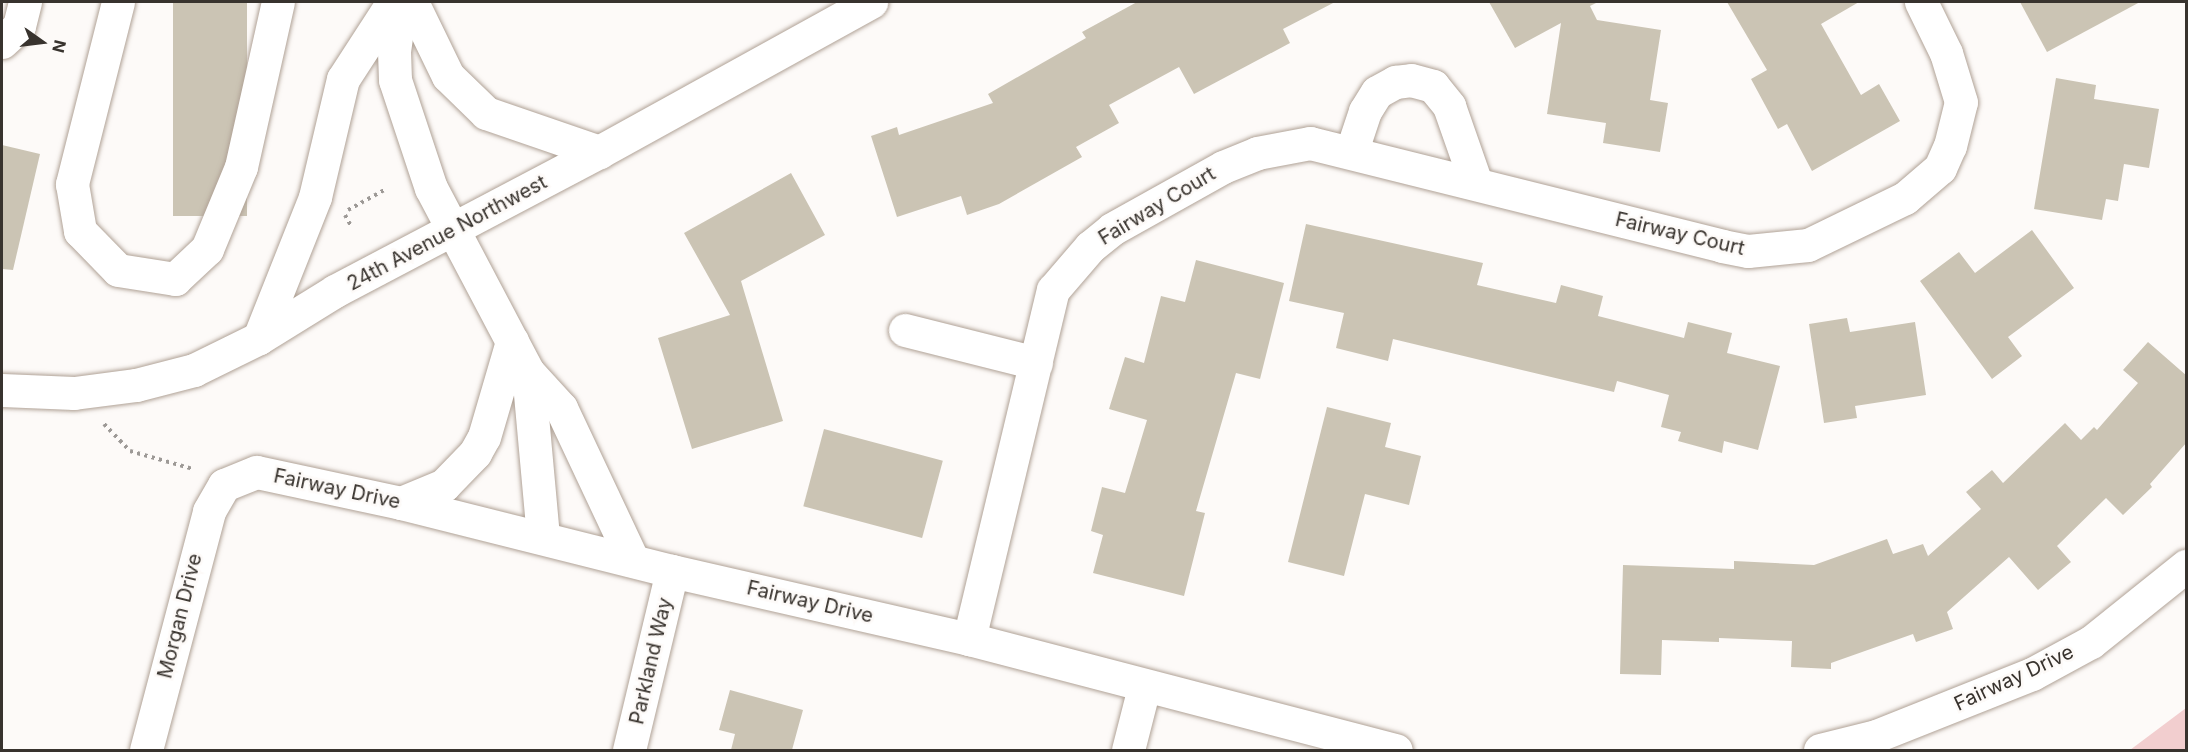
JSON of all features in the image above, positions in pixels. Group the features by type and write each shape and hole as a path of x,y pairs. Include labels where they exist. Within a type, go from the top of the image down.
{"street":[{"path":"2,42 19,26 25,2"},
{"path":"118,2 72,184 80,231 118,270 175,279 207,249 241,167 278,2"},
{"path":"259,338 315,197 342,79 393,2"},
{"path":"401,2 394,51 400,103 451,232 528,372 561,408 632,559"},
{"path":"412,2 448,76 486,113 599,152"},
{"name":"24th Avenue Northwest","path":"2,390 74,393 136,385 194,370 259,338 335,291 451,232 871,2"},
{"name":"Fairway Court","path":"969,639 1053,290 1090,247 1112,229 1223,167 1257,153 1310,143 1352,150 1748,251 1808,245 1842,232 1925,184 1940,168 1950,146 1961,102 1946,53 1921,2"},
{"path":"1352,150 1365,111 1377,92 1403,81 1433,86 1449,106 1476,183"},
{"path":"905,330 1036,363"},
{"path":"401,502 444,485 475,453 484,437 512,341"},
{"path":"528,372 543,537"},
{"name":"Fairway Drive","path":"224,485 256,472 401,502 672,571 969,639 1144,687 1395,750"},
{"name":"Morgan Drive","path":"146,750 200,536 224,485"},
{"name":"Fairway Drive","path":"1820,750 1876,736 2032,674 2099,636 2187,566"},
{"name":"Parkland Way","path":"629,750 672,571"},
{"path":"1128,750 1144,687"}],"path":[{"path":"334,217 386,189"},
{"path":"344,212 351,226"},
{"path":"74,393 130,451 195,470 224,485"}],"shaded area":[{"path":"2186,708 2186,750 2130,750"}],"building":[{"path":"173,2 247,2 247,216 173,216"},
{"path":"1137,2 1335,2 1283,29 1290,43 1194,94 1179,67 1109,105 1119,123 1076,147 1082,157 999,204 967,215 961,196 897,217 871,136 897,127 899,135 993,103 988,94 1086,38 1082,32"},
{"path":"1489,2 1598,2 1590,6 1597,20 1661,30 1650,100 1668,103 1660,152 1603,143 1606,123 1547,114 1561,23 1515,48"},
{"path":"1727,2 1859,2 1821,24 1861,95 1879,84 1900,121 1812,171 1787,124 1778,129 1751,79 1767,70"},
{"path":"2020,2 2140,2 2047,52"},
{"path":"2056,78 2096,85 2094,99 2159,109 2149,168 2124,164 2118,201 2106,199 2102,220 2034,209"},
{"path":"2,145 40,154 13,270 2,269"},
{"path":"791,173 825,235 741,281 783,421 692,449 658,338 730,315 684,233"},
{"path":"1306,224 1483,263 1477,285 1556,303 1561,285 1603,296 1598,316 1684,338 1688,322 1732,333 1727,353 1780,366 1758,450 1724,441 1722,453 1678,441 1681,432 1661,427 1669,395 1617,381 1614,392 1393,339 1388,361 1336,348 1344,313 1289,301"},
{"path":"2032,230 2074,288 2008,337 2022,356 1992,379 1920,281 1959,252 1975,273"},
{"path":"1196,260 1284,283 1260,379 1236,373 1196,511 1205,513 1184,596 1093,573 1103,535 1091,531 1102,487 1125,493 1147,420 1109,409 1125,357 1144,363 1161,296 1185,302"},
{"path":"1847,318 1850,332 1915,322 1926,395 1855,406 1857,418 1824,423 1809,324"},
{"path":"2148,342 2187,376 2187,442 2150,484 2152,487 2123,515 2106,498 2057,546 2071,562 2038,590 2009,557 1947,612 1953,629 1916,642 1913,634 1831,663 1831,669 1791,667 1792,641 1719,638 1719,642 1662,640 1661,675 1620,674 1623,565 1734,569 1734,561 1814,565 1887,539 1893,554 1923,544 1928,556 1981,509 1966,492 1992,470 2003,483 2065,423 2081,440 2094,427 2097,430 2138,383 2123,370"},
{"path":"1327,407 1391,423 1385,447 1421,456 1409,505 1365,494 1344,576 1288,562"},
{"path":"824,429 943,461 922,538 803,506"},
{"path":"730,690 803,710 792,750 731,750 735,734 719,730"}]}
